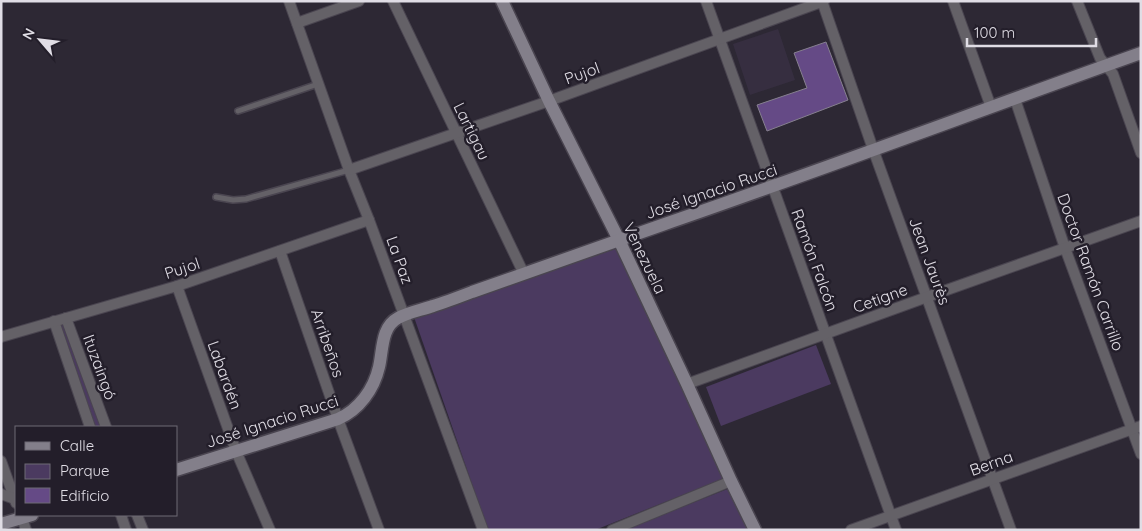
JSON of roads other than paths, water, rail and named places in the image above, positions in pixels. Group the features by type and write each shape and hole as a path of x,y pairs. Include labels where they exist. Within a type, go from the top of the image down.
{"street":[{"name":"La Paz","path":"289,1 349,170 483,530"},
{"path":"297,23 359,1"},
{"name":"Lartigau","path":"393,1 524,274"},
{"name":"Venezuela","path":"502,1 619,240 755,530"},
{"name":"Ramón Falcón","path":"706,1 896,530"},
{"path":"953,1 991,107"},
{"path":"1078,1 1100,58 1113,74 1141,153"},
{"name":"Pujol","path":"349,170 822,2"},
{"name":"Jean Jaurès","path":"822,2 873,149 1011,530"},
{"name":"José Ignacio Rucci","path":"178,469 338,419 354,410 368,392 379,369 388,327 393,321 404,315 772,187 873,149 1141,54"},
{"name":"Doctor Ramón Carrillo","path":"1015,99 1065,248 1136,427 1141,454"},
{"name":"Pujol","path":"1,337 176,286 369,220"},
{"name":"Cetigne","path":"687,384 1141,221"},
{"name":"Arribeños","path":"280,251 338,419 379,530"},
{"name":"Labardén","path":"176,286 236,451 270,530"},
{"name":"Ituzaingó","path":"66,318 106,426"},
{"name":"Ituzaingó","path":"54,321 90,426"},
{"name":"Berna","path":"852,530 1136,427"},
{"path":"1,461 15,501"},
{"path":"612,530 731,481"},
{"path":"1,494 15,501"},
{"path":"121,516 126,530"},
{"path":"138,516 143,530"},
{"path":"1,524 26,519"}],"lane":[{"path":"238,111 319,84"},
{"path":"216,197 233,200 246,199 349,170"}]}
